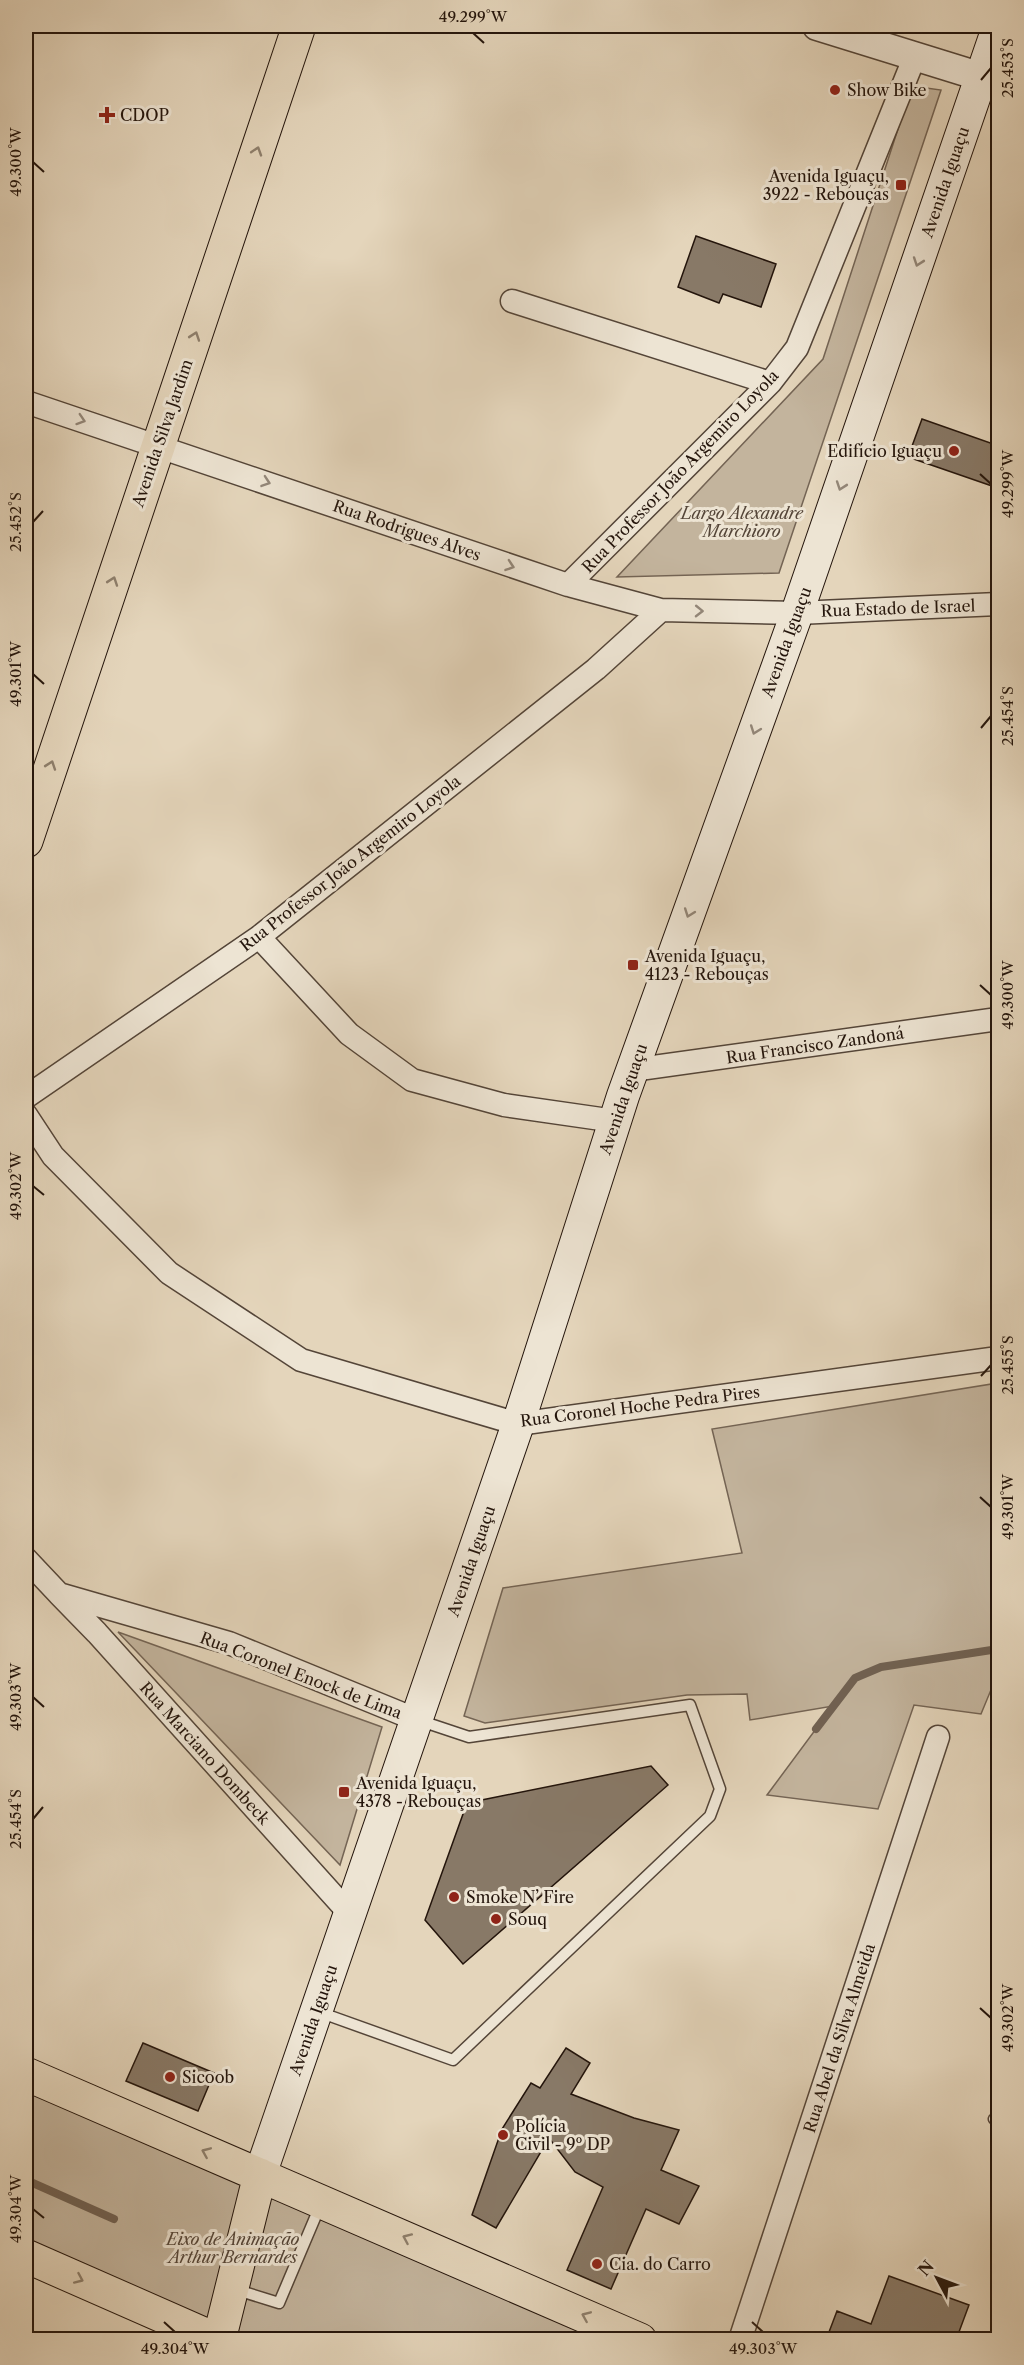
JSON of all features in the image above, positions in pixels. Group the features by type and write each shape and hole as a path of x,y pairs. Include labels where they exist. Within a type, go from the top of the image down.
{"main road":[{"name":"Avenida Silva Jardim","path":"26,841 299,26"},
{"name":"Avenida Iguaçu","path":"260,2175 518,1424 632,1070 990,80 999,28"},
{"path":"26,2074 640,2340"},
{"path":"26,2256 218,2340 260,2175"}],"street":[{"path":"817,26 990,80"},
{"name":"Rua Professor João Argemiro Loyola","path":"568,585 770,383 797,348 915,56"},
{"path":"512,301 770,383"},
{"name":"Rua Rodrigues Alves","path":"26,402 568,585 661,610 797,613"},
{"name":"Rua Estado de Israel","path":"797,613 999,604"},
{"name":"Rua Professor João Argemiro Loyola","path":"26,1097 259,937 596,669 661,610"},
{"path":"259,937 349,1035 412,1080 504,1105 615,1121"},
{"name":"Rua Francisco Zandoná","path":"632,1070 999,1019"},
{"name":"Rua Coronel Hoche Pedra Pires","path":"26,1115 53,1156 169,1273 301,1360 518,1424 999,1358"},
{"path":"26,1559 59,1594"},
{"name":"Rua Coronel Enock de Lima","path":"59,1594 229,1644 417,1719"},
{"name":"Rua Marciano Dombeck","path":"59,1594 97,1633 350,1914"},
{"name":"Rua Abel da Silva Almeida","path":"740,2340 938,1737"}],"lane":[{"path":"316,2011 453,2060 710,1816 720,1789 690,1705 469,1737 417,1719"},
{"path":"231,2288 279,2303 322,2201"}],"green space":[{"name":"Largo Alexandre Marchioro","path":"912,86 941,90 779,573 617,577 823,359"},
{"path":"998,1383 998,1683 993,1685 981,1714 914,1705 878,1809 767,1795 833,1706 750,1720 747,1694 687,1695 485,1723 464,1716 503,1588 742,1553 712,1429"},
{"path":"118,1632 382,1727 340,1865"},
{"name":"Eixo de Animação Arthur Bernardes","path":"26,2078 621,2339 245,2339 26,2240"}],"building":[{"path":"696,236 776,264 761,307 723,294 719,303 678,287"},
{"name":"Edifício Iguaçu","path":"922,419 999,446 999,467 992,486 908,457"},
{"path":"651,1766 668,1785 463,1964 425,1920 467,1803"},
{"name":"Sicoob","path":"143,2043 214,2073 198,2111 126,2081"},
{"path":"566,2048 590,2063 571,2094 634,2118 679,2130 661,2170 699,2186 679,2224 646,2209 611,2289 567,2270 603,2187 575,2172 549,2138 496,2228 472,2215 502,2129 531,2083 540,2088"},
{"path":"889,2276 969,2305 956,2340 826,2340 837,2311 871,2324"}],"waterway":[{"path":"816,1729 855,1678 881,1667 998,1649"},
{"path":"26,2180 114,2219"}],"place":[{"name":"Show Bike","path":"835,90"},
{"name":"CDOP","path":"107,115"},
{"name":"Avenida Iguaçu, 3922 - Rebouças","path":"901,185"},
{"name":"Edifício Iguaçu","path":"954,451"},
{"name":"Avenida Iguaçu, 4123 - Rebouças","path":"633,965"},
{"name":"Avenida Iguaçu, 4378 - Rebouças","path":"344,1792"},
{"name":"Smoke N’ Fire","path":"454,1897"},
{"name":"Souq","path":"496,1919"},
{"name":"Sicoob","path":"170,2077"},
{"name":"Polícia Civil - 9º DP","path":"503,2135"},
{"name":"Cia. do Carro","path":"597,2264"}]}
